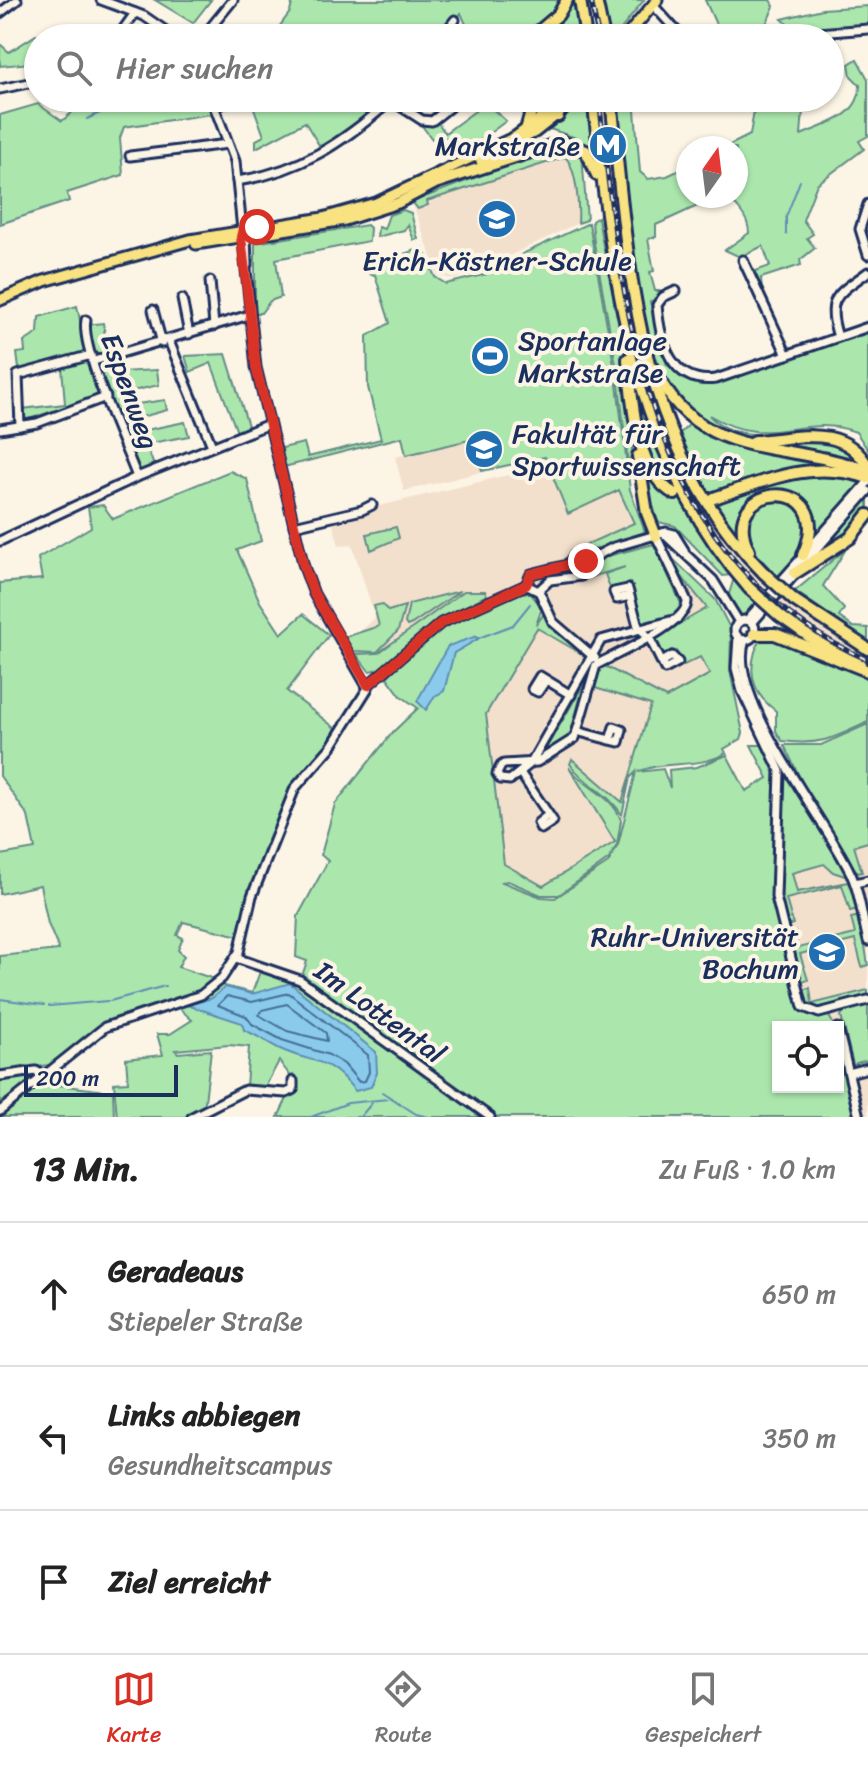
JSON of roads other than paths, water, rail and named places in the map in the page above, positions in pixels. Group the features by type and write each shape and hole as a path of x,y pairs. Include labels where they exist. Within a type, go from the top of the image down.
{"highway":[{"path":"548,24 567,0"},
{"path":"580,0 584,24"},
{"path":"596,0 601,24"},
{"path":"526,130 531,112"},
{"path":"547,112 552,116"},
{"path":"594,112 603,192 644,461 652,476 675,494"},
{"path":"612,112 628,262 643,345 654,386 693,480 728,532 761,570 794,600 868,649"},
{"path":"438,182 562,142 576,144 589,154 603,192"},
{"path":"625,326 648,412 674,475 712,541 749,588 780,616 868,670"},
{"path":"643,345 662,384 680,410 707,430 735,442 868,469"},
{"path":"735,442 824,436 852,447 868,469"},
{"path":"640,438 638,457 647,513 659,534"},
{"path":"714,498 803,469 830,469 868,480"},
{"path":"761,570 744,542 742,527 752,504 766,496 789,496 806,512 811,532 803,555"},
{"path":"795,573 850,538 868,515"},
{"path":"744,629 775,634 868,670"}],"main road":[{"path":"637,24 655,2"},
{"path":"243,234 323,218 376,203 526,130 556,112"},
{"path":"0,300 44,281 180,245 368,214 511,146 558,112"}],"street":[{"path":"0,13 17,0"},
{"path":"213,24 233,0"},
{"path":"105,1 153,24"},
{"path":"655,2 672,24"},
{"path":"127,24 135,13"},
{"path":"452,24 455,20"},
{"path":"844,31 868,29"},
{"path":"0,89 24,84"},
{"path":"216,112 237,181 256,367 294,526 314,594 368,685"},
{"path":"237,181 276,173 313,159 357,131 378,112"},
{"path":"412,112 422,120 432,121 443,112"},
{"path":"130,156 228,144"},
{"path":"868,204 860,229 868,255"},
{"path":"743,260 787,355"},
{"path":"838,337 831,314 833,301 868,272"},
{"path":"210,281 214,326"},
{"path":"676,291 663,297 656,308 668,357 685,375 699,380 716,379 868,327"},
{"path":"182,299 189,334"},
{"path":"153,310 212,446"},
{"path":"20,426 18,375 166,342 249,315"},
{"name":"Espenweg","path":"86,320 84,328 92,358 137,477"},
{"path":"0,429 20,426 106,397"},
{"path":"0,541 137,477 264,426"},
{"path":"868,480 744,629 737,674 745,700 849,868 868,941"},
{"path":"744,629 868,491"},
{"path":"294,526 372,505"},
{"path":"586,561 614,547 659,534 674,534 684,553 723,592 729,608 744,629"},
{"path":"659,534 688,606 684,615 599,664 573,740 531,763 504,764 497,774 507,781 521,774 531,763 601,640 677,619"},
{"path":"669,564 671,551 684,553"},
{"path":"0,1111 105,1027 206,992 236,958 252,896 295,788 331,747 368,685 441,623 526,585 531,574 567,565 575,556 586,561"},
{"path":"526,585 532,591 539,591 545,584 584,574 586,561"},
{"path":"567,565 572,575"},
{"path":"540,574 545,584"},
{"path":"539,591 553,622 594,655 599,664"},
{"path":"630,596 639,628 649,637 662,662"},
{"path":"546,680 571,695"},
{"path":"764,730 774,753 781,790 776,897 803,1007 819,1013 867,1001"},
{"path":"577,731 610,740"},
{"path":"521,774 548,815"},
{"path":"780,780 786,775 793,777"},
{"path":"855,883 868,880"},
{"name":"Im Lottental","path":"236,958 300,980 490,1117"},
{"path":"833,1009 836,1021"},
{"path":"844,1053 859,1117"},
{"path":"849,1073 868,1068"},
{"path":"0,1076 36,1071 43,1075"},
{"path":"192,1117 245,1090 286,1093 293,1090 293,1081"}],"water":[{"path":"477,636 478,639 454,653 444,691 435,696 426,710 417,701 448,646"},
{"path":"290,983 376,1052 377,1073 371,1087 355,1091 327,1065 278,1048 244,1030 242,1023 187,1005 212,998 225,987 252,994"}],"waterway":[{"path":"87,119 102,112"},
{"path":"786,234 786,217 800,181"},
{"path":"476,639 513,625 530,604"},
{"path":"110,1001 165,986"},
{"path":"0,999 44,1005"},
{"path":"49,1006 108,1001"},
{"path":"382,1092 416,1114 429,1117"},
{"path":"311,1117 348,1103 388,1099"},
{"path":"360,1117 372,1103"}],"railway":[{"path":"591,0 596,24"},
{"path":"601,112 619,262 635,344 658,422 691,495 735,561 793,616 868,660"}],"place":[{"name":"Markstraße","path":"608,145"},
{"name":"Erich-Kästner-Schule","path":"497,219"},
{"name":"Sportanlage Markstraße","path":"490,356"},
{"name":"Fakultät für Sportwissenschaft","path":"484,449"},
{"name":"Ruhr-Universität Bochum","path":"827,952"}]}
